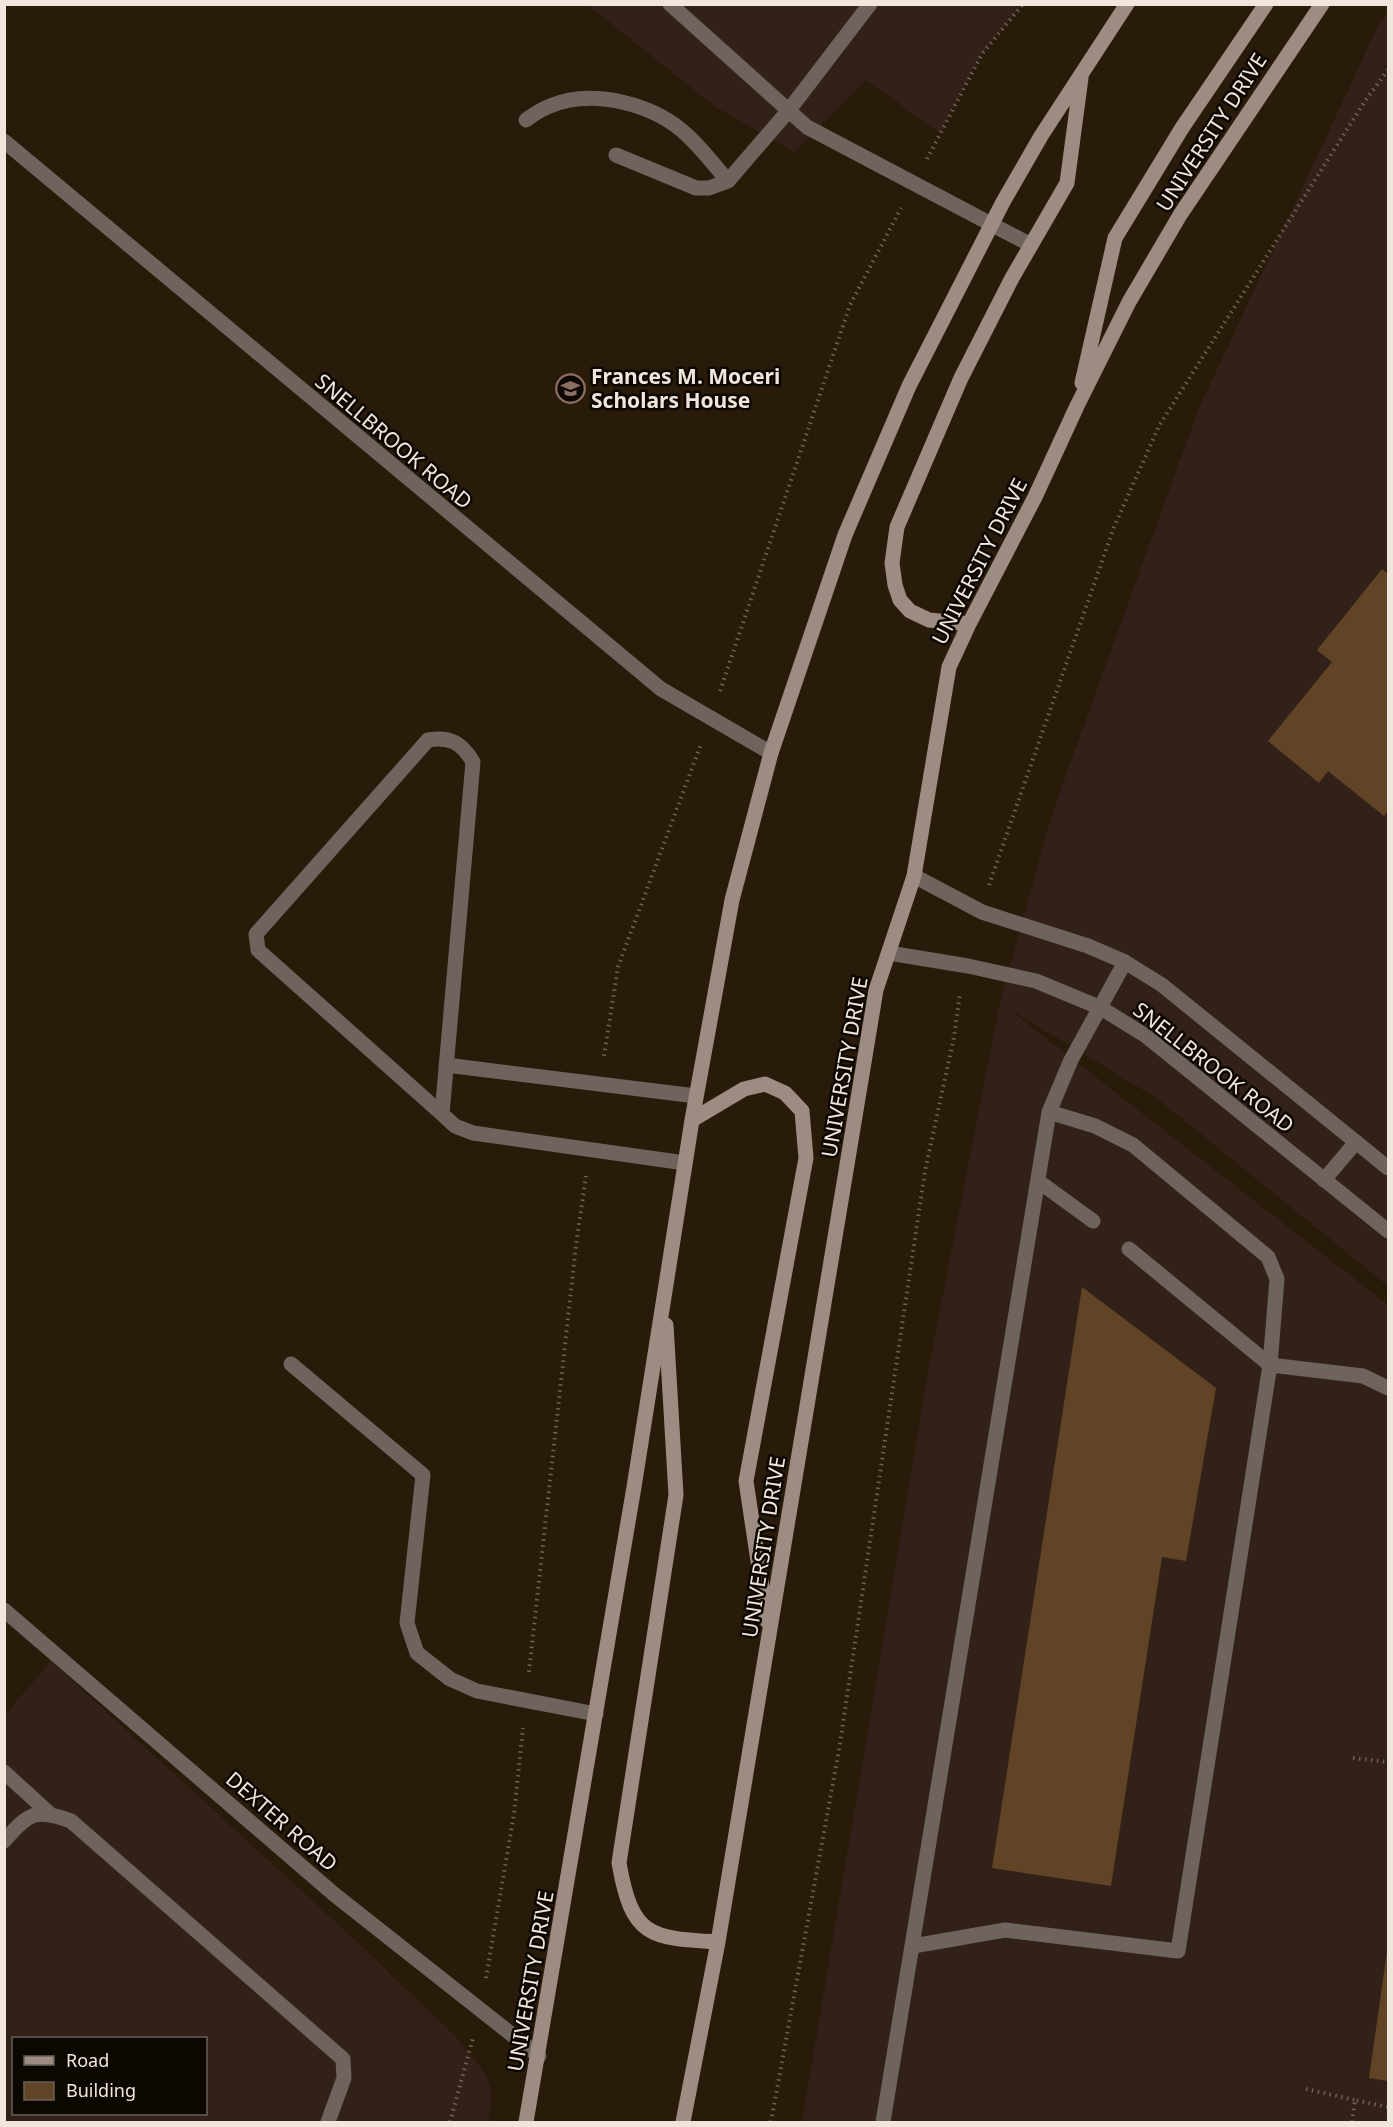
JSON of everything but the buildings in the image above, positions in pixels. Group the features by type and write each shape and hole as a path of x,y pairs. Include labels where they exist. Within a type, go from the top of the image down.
{"main road":[{"name":"UNIVERSITY DRIVE","path":"526,2122 596,1714 696,1096 732,900 771,753 826,586 869,477 914,376 991,225 1082,72 1126,4"},
{"path":"1077,406 1115,238 1182,128 1266,4"},
{"name":"UNIVERSITY DRIVE","path":"683,2122 718,1942 876,990 914,876 949,667 1035,497 1129,302 1180,215 1322,4"},
{"path":"969,624 929,620 910,611 900,600 894,585 892,563 897,527 962,378 1031,245 1067,183 1082,72"},
{"path":"692,1120 744,1089 765,1084 785,1094 802,1111 806,1158 746,1481 769,1635"},
{"path":"664,1296 676,1495 619,1863 625,1898 641,1924 654,1934 670,1939 718,1942"}],"street":[{"path":"670,4 807,126 1031,245"},
{"path":"616,155 696,188 709,188 728,181 789,110 870,4"},
{"path":"526,120 550,105 587,98 628,103 667,119 688,135 728,181"},
{"name":"SNELLBROOK ROAD","path":"4,141 661,690 771,753"},
{"path":"442,1114 473,762 465,748 455,741 440,738 428,740 256,934 258,950 455,1126 473,1133 685,1163"},
{"name":"SNELLBROOK ROAD","path":"914,876 981,912 1088,946 1125,962 1162,985 1389,1168"},
{"name":"SNELLBROOK ROAD","path":"889,953 968,966 1036,981 1101,1008 1146,1036 1389,1231"},
{"path":"883,2122 914,1946 1049,1112 1071,1060 1125,962"},
{"path":"446,1065 696,1096"},
{"path":"914,1946 1005,1930 1178,1951 1270,1365 1277,1279 1268,1257 1132,1145 1095,1126 1049,1112"},
{"path":"1324,1180 1356,1142"},
{"path":"1038,1181 1093,1221"},
{"path":"1129,1249 1270,1365 1363,1376 1389,1388"},
{"path":"291,1364 423,1475 407,1623 417,1653 450,1679 477,1691 596,1714"},
{"name":"DEXTER ROAD","path":"4,1610 335,1895 539,2056"},
{"path":"4,1772 49,1813 72,1821 343,2060 344,2078 328,2122"},
{"path":"4,1841 24,1818 49,1813"}],"path":[{"path":"600,1084 618,967 711,718 850,305 982,54 1023,4"},
{"path":"991,874 1114,527 1160,426 1358,111 1389,70"},
{"path":"771,2122 839,1750 925,1171 954,1037 957,1008"},
{"path":"450,2122 480,2009 514,1814 576,1245 590,1149"},
{"path":"1353,1758 1389,1762"},
{"path":"1306,2089 1389,2107"},
{"path":"1352,2122 1355,2100"}],"shaded area":[{"path":"588,5 1022,5 982,54 940,133 866,80 794,152 717,108"},
{"path":"1388,12 1388,1286 1158,1099 1006,1007 1388,1305 1388,2122 802,2122 929,1366 1000,1002 1053,811 1199,408 1380,22"},
{"path":"51,1661 352,1937 457,2038 485,2073 491,2089 489,2122 5,2122 5,1715"}],"place":[{"name":"Frances M. Moceri Scholars House","path":"570,388"}]}
